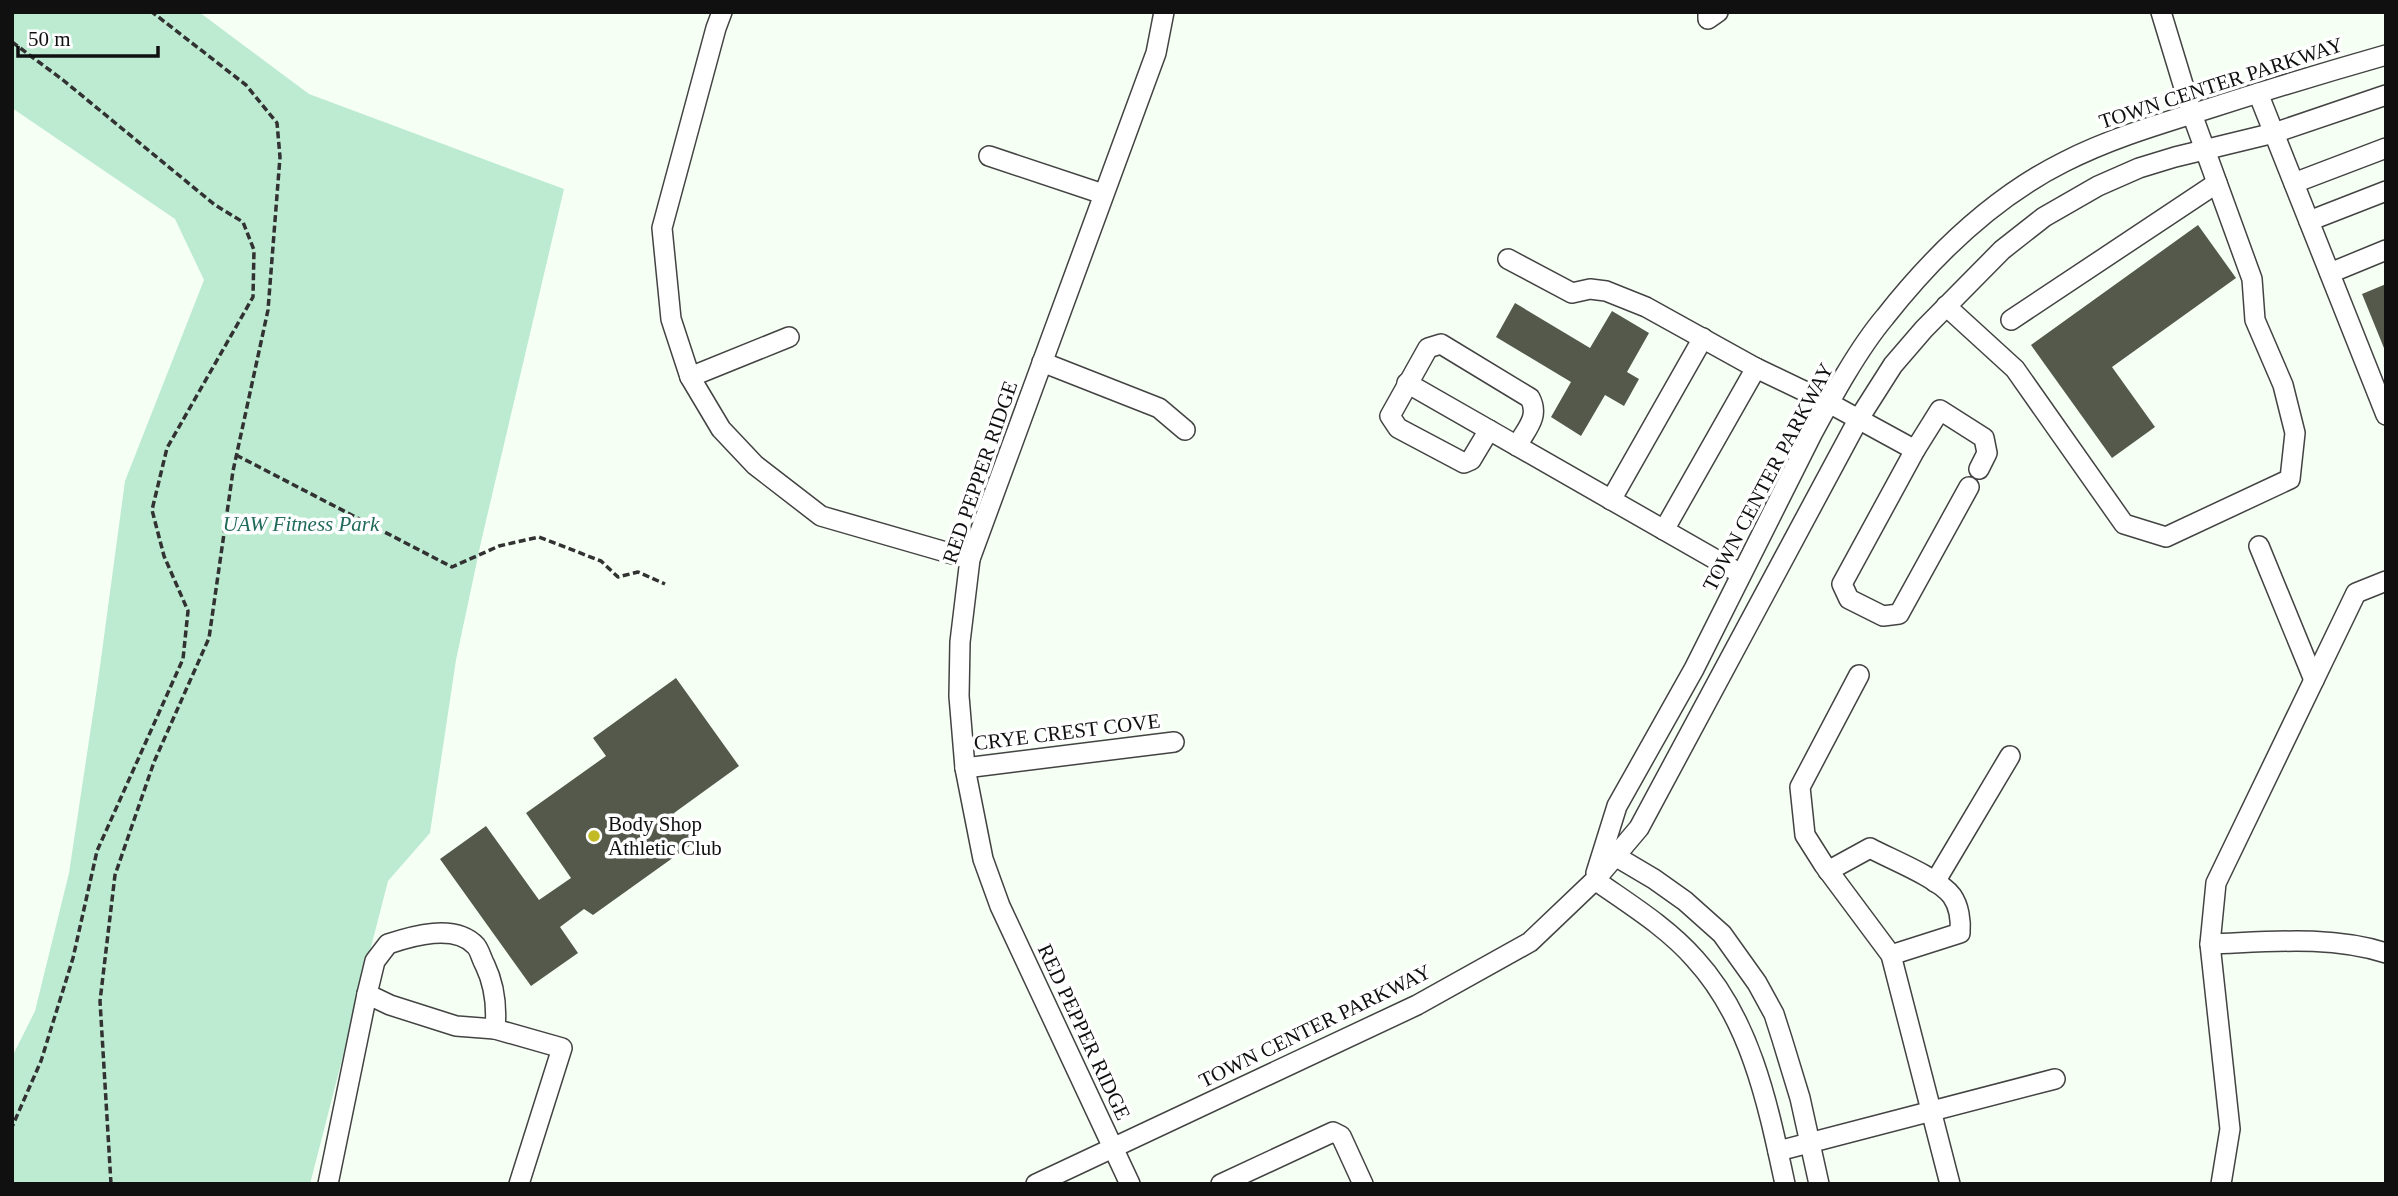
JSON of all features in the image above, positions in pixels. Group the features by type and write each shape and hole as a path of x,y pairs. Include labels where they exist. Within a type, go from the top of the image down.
{"street":[{"path":"722,12 662,228 671,319 690,377 721,429 755,465 821,516 970,559"},
{"name":"RED PEPPER RIDGE","path":"1129,1184 1000,906 983,859 965,768 959,696 960,642 970,559 1156,53 1164,12"},
{"path":"1708,12 1708,19 1718,12"},
{"path":"1946,306 2015,369 2124,524 2166,537 2290,479 2295,433 2283,385 2255,320 2252,279 2192,114 2161,12"},
{"name":"TOWN CENTER PARKWAY","path":"1036,1184 1429,998 1530,942 1595,880 1609,853 1617,806 1694,669 1829,402 1883,318 1923,272 2003,199 2063,162 2132,132 2386,55"},
{"path":"2258,93 2386,415"},
{"name":"TOWN CENTER PARKWAY","path":"1609,853 1639,828 1858,420 1893,365 1946,306 2002,250 2044,217 2098,186 2139,168 2274,133 2386,96"},
{"path":"2294,183 2386,148"},
{"path":"989,156 1103,194"},
{"path":"2011,320 2217,183"},
{"path":"2309,221 2386,191"},
{"path":"2330,273 2386,250"},
{"path":"1508,259 1572,293 1590,289 1606,291 1646,307 1756,368 1829,402 1915,450"},
{"path":"690,377 789,337"},
{"path":"1611,500 1703,338"},
{"path":"1489,430 1471,460 1464,463 1398,428 1390,416 1428,348 1441,344 1530,398 1535,408 1534,416 1517,446"},
{"path":"1042,362 1159,408 1185,430"},
{"path":"1664,530 1756,368"},
{"path":"1407,383 1741,574"},
{"path":"1969,486 1899,614 1883,616 1849,599 1842,584 1915,450 1940,410 1984,438 1987,453 1979,469"},
{"path":"2259,546 2314,680"},
{"path":"2221,1184 2230,1129 2210,944 2216,883 2356,593 2386,581"},
{"path":"1859,675 1800,787 1805,835 1828,871 1891,955 1950,1184"},
{"name":"CRYE CREST COVE","path":"965,768 1174,742"},
{"path":"1935,882 2010,756"},
{"path":"1828,871 1870,848 1935,882 1952,896 1961,918 1960,933 1891,955"},
{"path":"1609,853 1654,879 1713,925 1757,983 1778,1027 1800,1098 1819,1184"},
{"path":"1595,880 1662,928 1695,959 1728,1003 1744,1036 1768,1107 1785,1184"},
{"path":"328,1184 375,961 388,944 438,932 455,934 475,945 488,971 497,1005 495,1029"},
{"path":"2210,944 2305,941 2366,947 2386,953"},
{"path":"367,994 390,1005 456,1026 495,1029 562,1048 519,1184"},
{"path":"1778,1151 1810,1145 2055,1079"},
{"path":"1221,1184 1333,1132 1341,1136 1363,1184"}],"path":[{"path":"111,1184 100,1000 115,875 154,762 209,638 236,455 268,310 280,157 277,123 246,85 152,12"},
{"path":"12,41 215,205 243,222 254,250 253,297 167,448 152,510 164,556 188,611 183,659 97,851 73,958 41,1061 12,1127"},
{"path":"236,455 452,567 499,546 539,537 601,561 618,578 638,572 665,584"}],"green space":[{"name":"UAW Fitness Park","path":"12,12 199,12 309,94 564,189 456,660 430,833 388,881 310,1184 12,1184 12,1057 35,1011 69,873 125,481 204,280 175,219 12,108"}],"building":[{"path":"2198,225 2236,278 2112,367 2155,427 2112,458 2031,345"},
{"path":"2386,284 2386,353 2362,294"},
{"path":"1515,303 1590,348 1612,311 1649,333 1627,372 1639,379 1624,406 1605,395 1581,436 1551,417 1571,382 1496,337"},
{"path":"676,678 739,766 674,813 695,842 593,915 584,909 560,927 578,953 531,986 440,859 486,826 539,900 571,878 526,813 606,756 593,738"}],"place":[{"name":"Body Shop Athletic Club","path":"594,836"}]}
